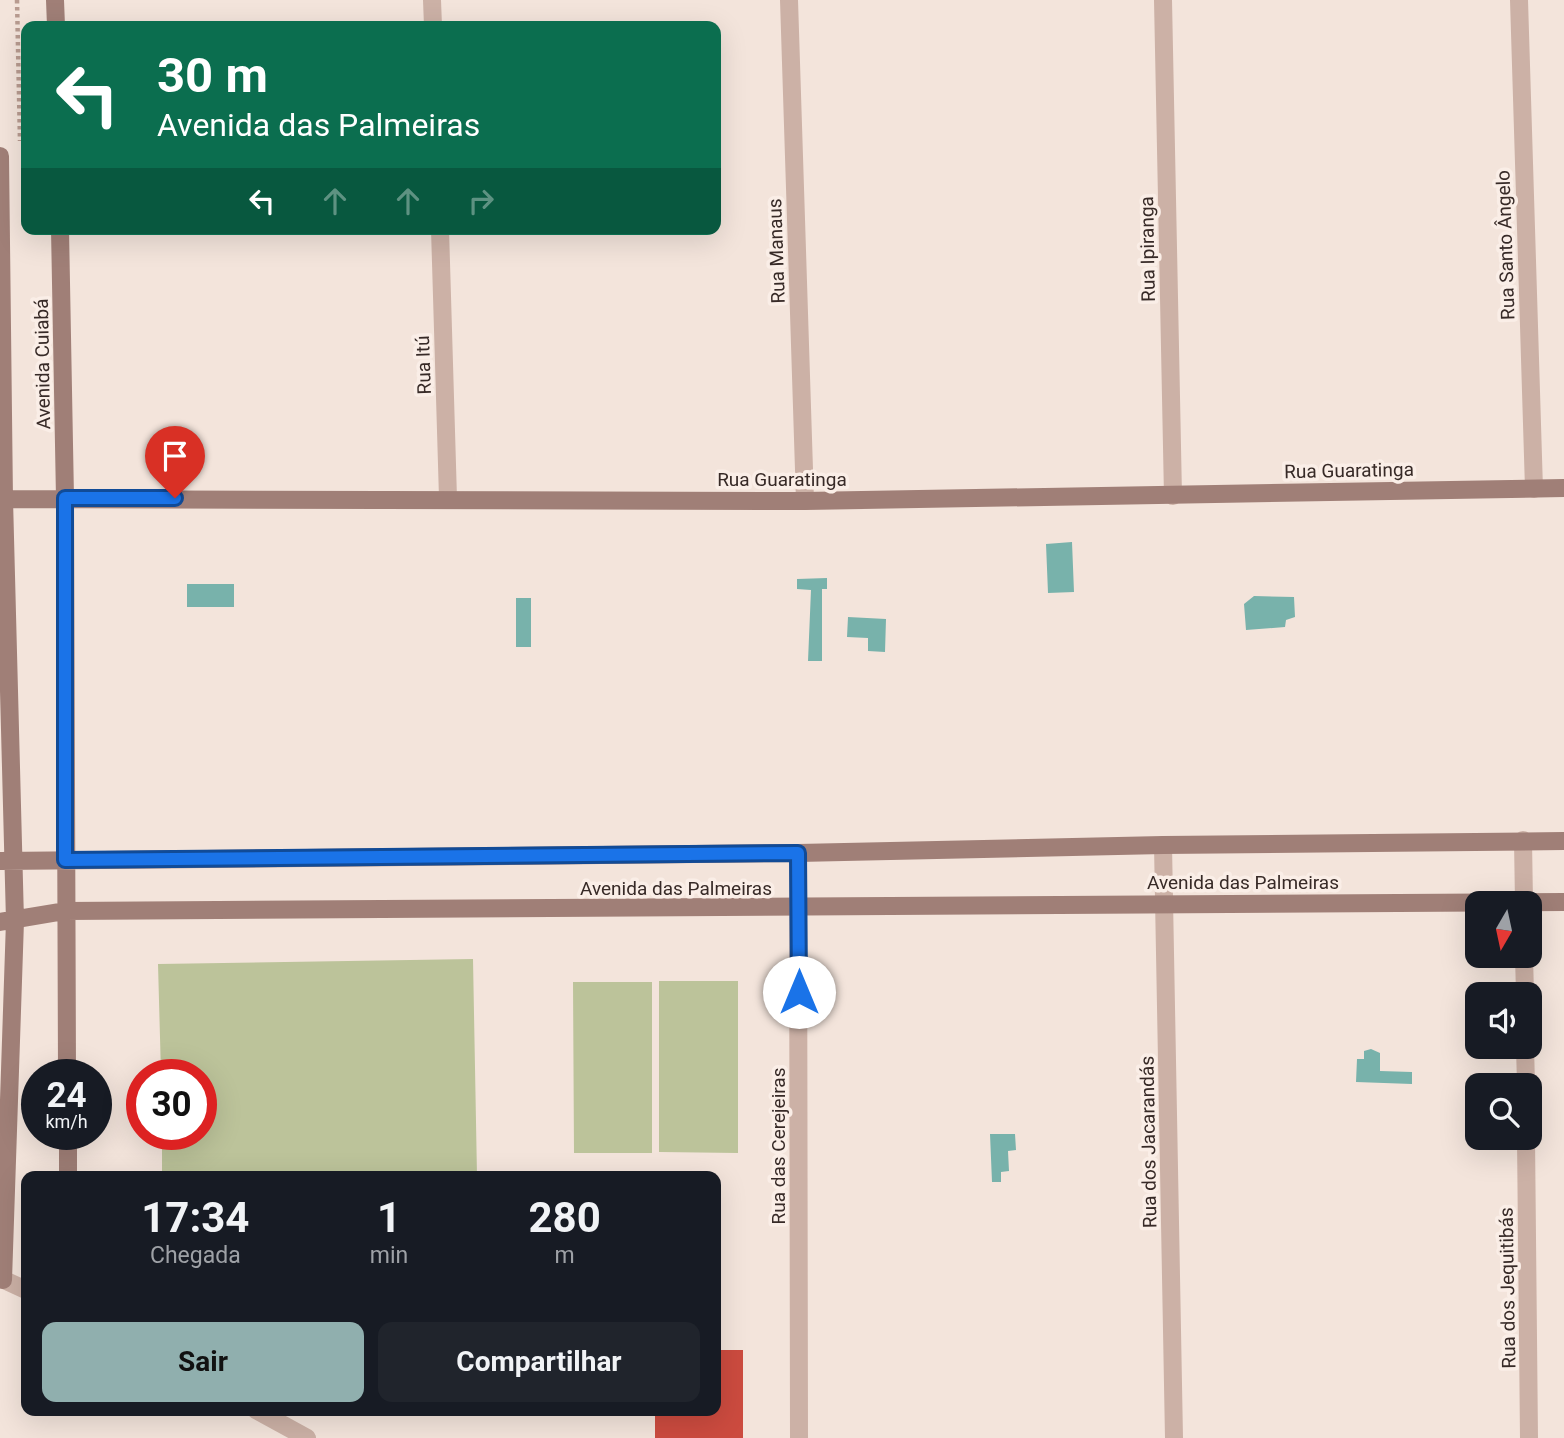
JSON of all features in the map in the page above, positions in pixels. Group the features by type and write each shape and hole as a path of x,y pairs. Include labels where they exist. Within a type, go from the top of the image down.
{"street":[{"path":"55,0 56,21"},
{"path":"432,0 433,21"},
{"name":"Rua Manaus","path":"789,0 806,501"},
{"name":"Rua Ipiranga","path":"1163,0 1173,496"},
{"name":"Rua Santo Ângelo","path":"1519,0 1534,489"},
{"name":"Avenida Cuiabá","path":"0,156 8,922 1,1279"},
{"name":"Avenida Cuiabá","path":"60,235 65,498 67,1059"},
{"name":"Rua Itú","path":"440,235 448,499"},
{"name":"Rua Guaratinga","path":"2,499 806,501 1564,488"},
{"path":"1522,840 1524,891"},
{"name":"Avenida das Palmeiras","path":"6,861 798,853 1163,845 1564,841"},
{"name":"Rua dos Jacarandás","path":"1163,845 1174,1438"},
{"name":"Rua das Cerejeiras","path":"798,853 799,1438"},
{"name":"Avenida das Palmeiras","path":"8,922 65,911 1465,902"},
{"name":"Avenida das Palmeiras","path":"1542,902 1564,902"},
{"path":"68,1150 68,1171"},
{"name":"Rua dos Jequitibás","path":"1526,1150 1529,1438"},
{"path":"1,1279 21,1288"},
{"path":"267,1416 307,1438"}],"green space":[{"path":"473,959 477,1171 162,1171 162,1150 217,1150 217,1059 161,1059 158,964"},
{"path":"659,981 738,981 738,1153 659,1152"},
{"path":"573,982 652,982 652,1153 574,1153"}],"water":[{"path":"1072,542 1074,592 1048,593 1046,544"},
{"path":"827,578 827,589 822,589 822,661 808,661 811,590 797,589 797,579"},
{"path":"187,584 234,584 234,607 187,607"},
{"path":"1254,596 1294,597 1295,617 1286,620 1285,627 1246,630 1244,604"},
{"path":"516,598 531,598 531,647 516,647"},
{"path":"848,617 886,619 885,652 868,651 868,638 847,637"},
{"path":"1371,1049 1380,1053 1380,1071 1412,1072 1412,1084 1356,1082 1357,1059 1364,1059 1364,1051"},
{"path":"990,1134 1015,1134 1016,1150 1008,1151 1009,1171 1001,1172 1001,1182 992,1182"}],"building":[{"path":"721,1350 743,1350 743,1438 655,1438 655,1416 721,1416"}],"route":[{"path":"175,498 65,498 65,860 798,853 799,992"}]}
